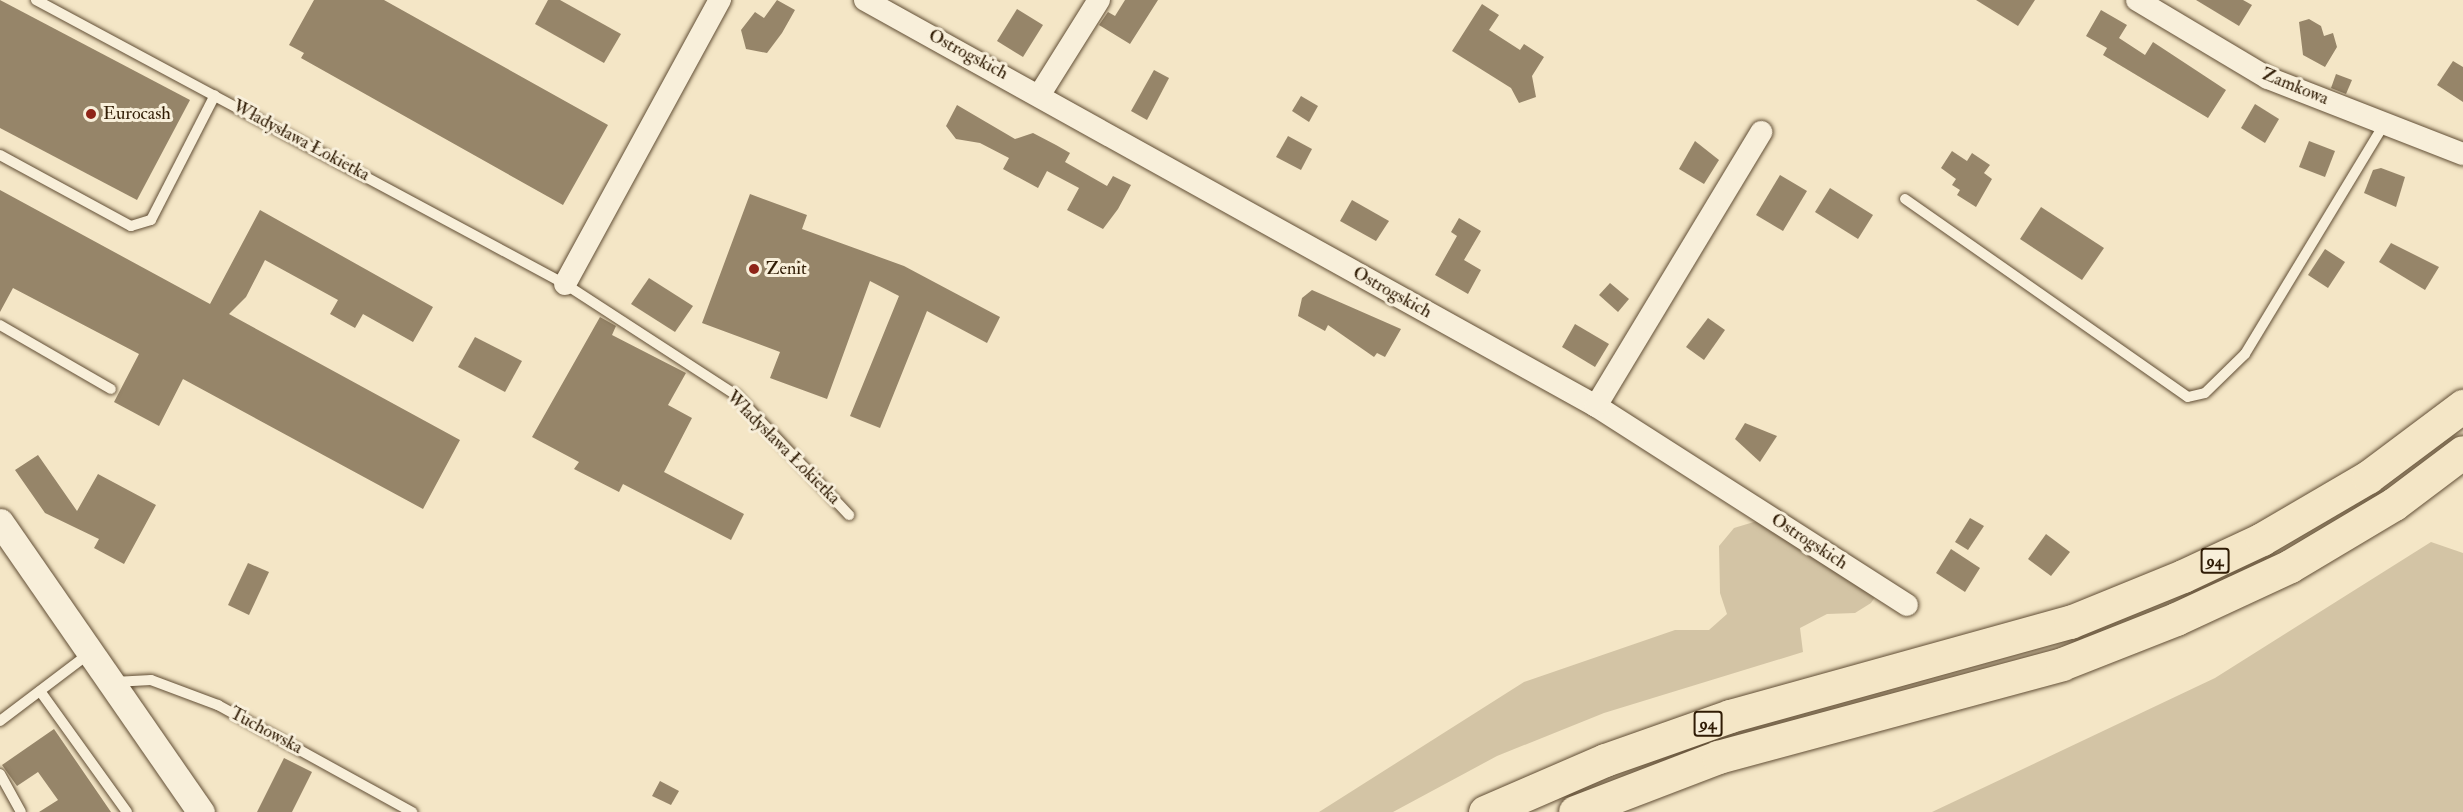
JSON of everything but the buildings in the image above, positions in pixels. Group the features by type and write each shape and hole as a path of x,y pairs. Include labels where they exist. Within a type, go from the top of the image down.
{"main road":[{"name":"94","path":"1485,812 1605,759 1730,716 2070,622 2183,576 2262,539 2368,477 2463,406"},
{"name":"94","path":"1575,812 1718,756 2062,664 2176,619 2290,566 2394,504 2463,452"}],"street":[{"path":"565,284 720,0"},
{"name":"Ostrogskich","path":"865,0 1040,94 1596,406 1907,605"},
{"path":"1040,94 1099,0"},
{"name":"Zamkowa","path":"2137,0 2168,8 2268,78 2386,122 2463,154"},
{"path":"1596,406 1761,132"},
{"path":"0,522 201,812"}],"lane":[{"name":"Władysława Łokietka","path":"36,0 565,284 736,395 849,515"},
{"path":"0,155 131,226 151,220 215,95"},
{"path":"1905,199 2188,397 2205,393 2245,354 2386,122"},
{"path":"0,325 111,389"},
{"path":"0,722 91,653"},
{"name":"Tuchowska","path":"110,683 151,680 218,705 412,812"},
{"path":"40,691 127,812"},
{"path":"0,774 21,812"}],"shaded area":[{"path":"1767,518 1879,591 1871,603 1855,613 1827,614 1800,628 1803,652 1604,713 1497,756 1393,812 1319,812 1524,682 1675,630 1709,630 1727,614 1720,593 1719,546 1734,528"},
{"path":"2431,542 2463,553 2463,812 1932,812 2215,678"}],"place":[{"name":"Eurocash","path":"91,114"},
{"name":"Zenit","path":"754,269"}]}
